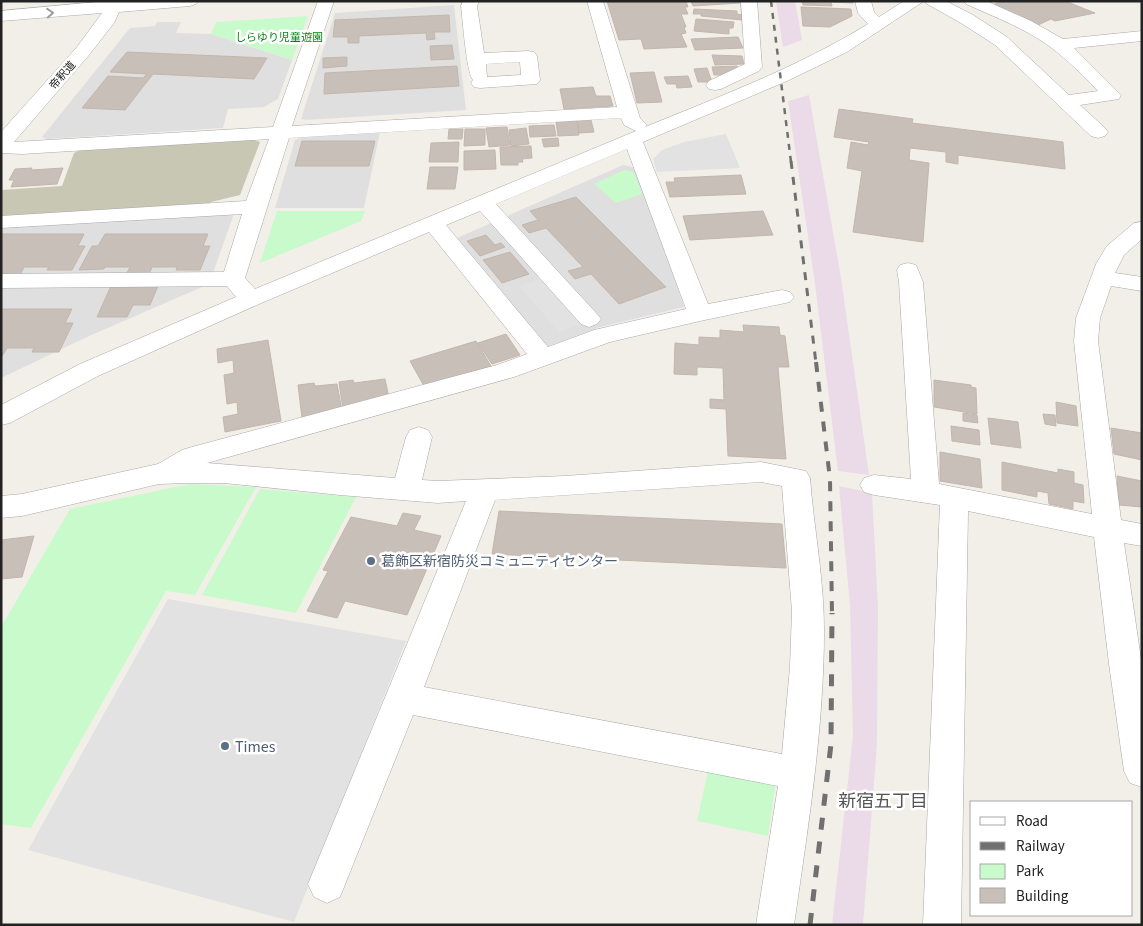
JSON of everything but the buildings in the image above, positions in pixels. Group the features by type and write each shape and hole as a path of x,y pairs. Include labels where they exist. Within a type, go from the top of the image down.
{"street":[{"path":"1,16 113,4 190,1"},
{"path":"233,279 255,207 326,1"},
{"path":"471,1 469,6 484,120"},
{"path":"595,1 631,122 642,136 700,313"},
{"path":"700,92 753,67 749,1"},
{"path":"863,1 866,13 878,25"},
{"path":"1,416 89,370 251,298 781,78 841,48 916,1"},
{"path":"933,1 967,19 1001,41 1098,132"},
{"path":"972,1 1033,28 1060,45 1112,95 1066,101"},
{"name":"帝釈道","path":"1,145 108,19 113,4"},
{"path":"1060,45 1142,36"},
{"path":"476,59 528,56 531,80 480,83"},
{"path":"1,145 22,148 484,120 650,113"},
{"path":"483,202 589,319"},
{"path":"1,222 255,207"},
{"path":"432,224 544,358"},
{"path":"1142,228 1115,251 1107,264 1088,318 1086,341 1107,527 1130,618 1129,700 1142,771"},
{"path":"908,270 940,495 942,925"},
{"path":"1102,278 1142,284"},
{"path":"1,281 233,279 251,298"},
{"path":"159,474 192,457 505,371 603,336 700,313 782,297"},
{"path":"406,489 419,437"},
{"path":"1,507 22,505 159,474 224,473 340,485 438,492 565,486 762,472 796,478 807,593 808,630 798,774 776,925"},
{"path":"874,486 940,495 1142,535"},
{"path":"327,884 485,489"},
{"path":"403,698 798,774"}],"shaded area":[{"path":"776,1 795,1 802,40 783,47"},
{"path":"454,5 466,110 301,119 335,13"},
{"path":"157,22 181,22 176,33 211,34 292,60 278,99 264,107 228,109 223,128 47,139 42,137 130,28 155,26"},
{"path":"809,95 841,278 869,475 838,471 815,284 788,101"},
{"path":"380,132 364,208 275,208 295,140 305,136"},
{"path":"726,134 740,168 657,172 653,159 662,150 684,142"},
{"path":"254,140 260,142 240,195 209,204 1,216 1,190 62,186 74,153 80,150"},
{"path":"623,165 637,168 684,307 600,327 546,347 457,238"},
{"path":"235,211 209,284 87,337 1,378 1,225"},
{"path":"541,279 582,324 559,332 519,286"},
{"path":"839,486 872,493 878,607 877,744 863,925 832,925 853,736 850,605"},
{"name":"Times","path":"168,599 406,641 294,922 28,850"}],"green space":[{"name":"しらゆり児童遊園","path":"308,16 292,60 211,34 216,22"},
{"path":"624,170 634,172 642,194 616,203 594,184"},
{"path":"277,211 365,211 361,221 260,263"},
{"path":"190,484 256,487 195,595 166,591 31,828 1,824 1,627 70,509"},
{"path":"260,489 356,497 296,613 202,595"},
{"path":"709,766 776,780 768,836 697,821"}],"railway":[{"path":"771,1 791,162"},
{"path":"791,161 816,363"},
{"path":"816,362 830,479 832,614"},
{"path":"810,925 831,744 832,614"}],"place":[{"name":"葛飾区新宿防災コミュニティセンター","path":"371,561"},
{"name":"Times","path":"225,746"}],"district":[{"name":"新宿五丁目","path":"883,801"}]}
